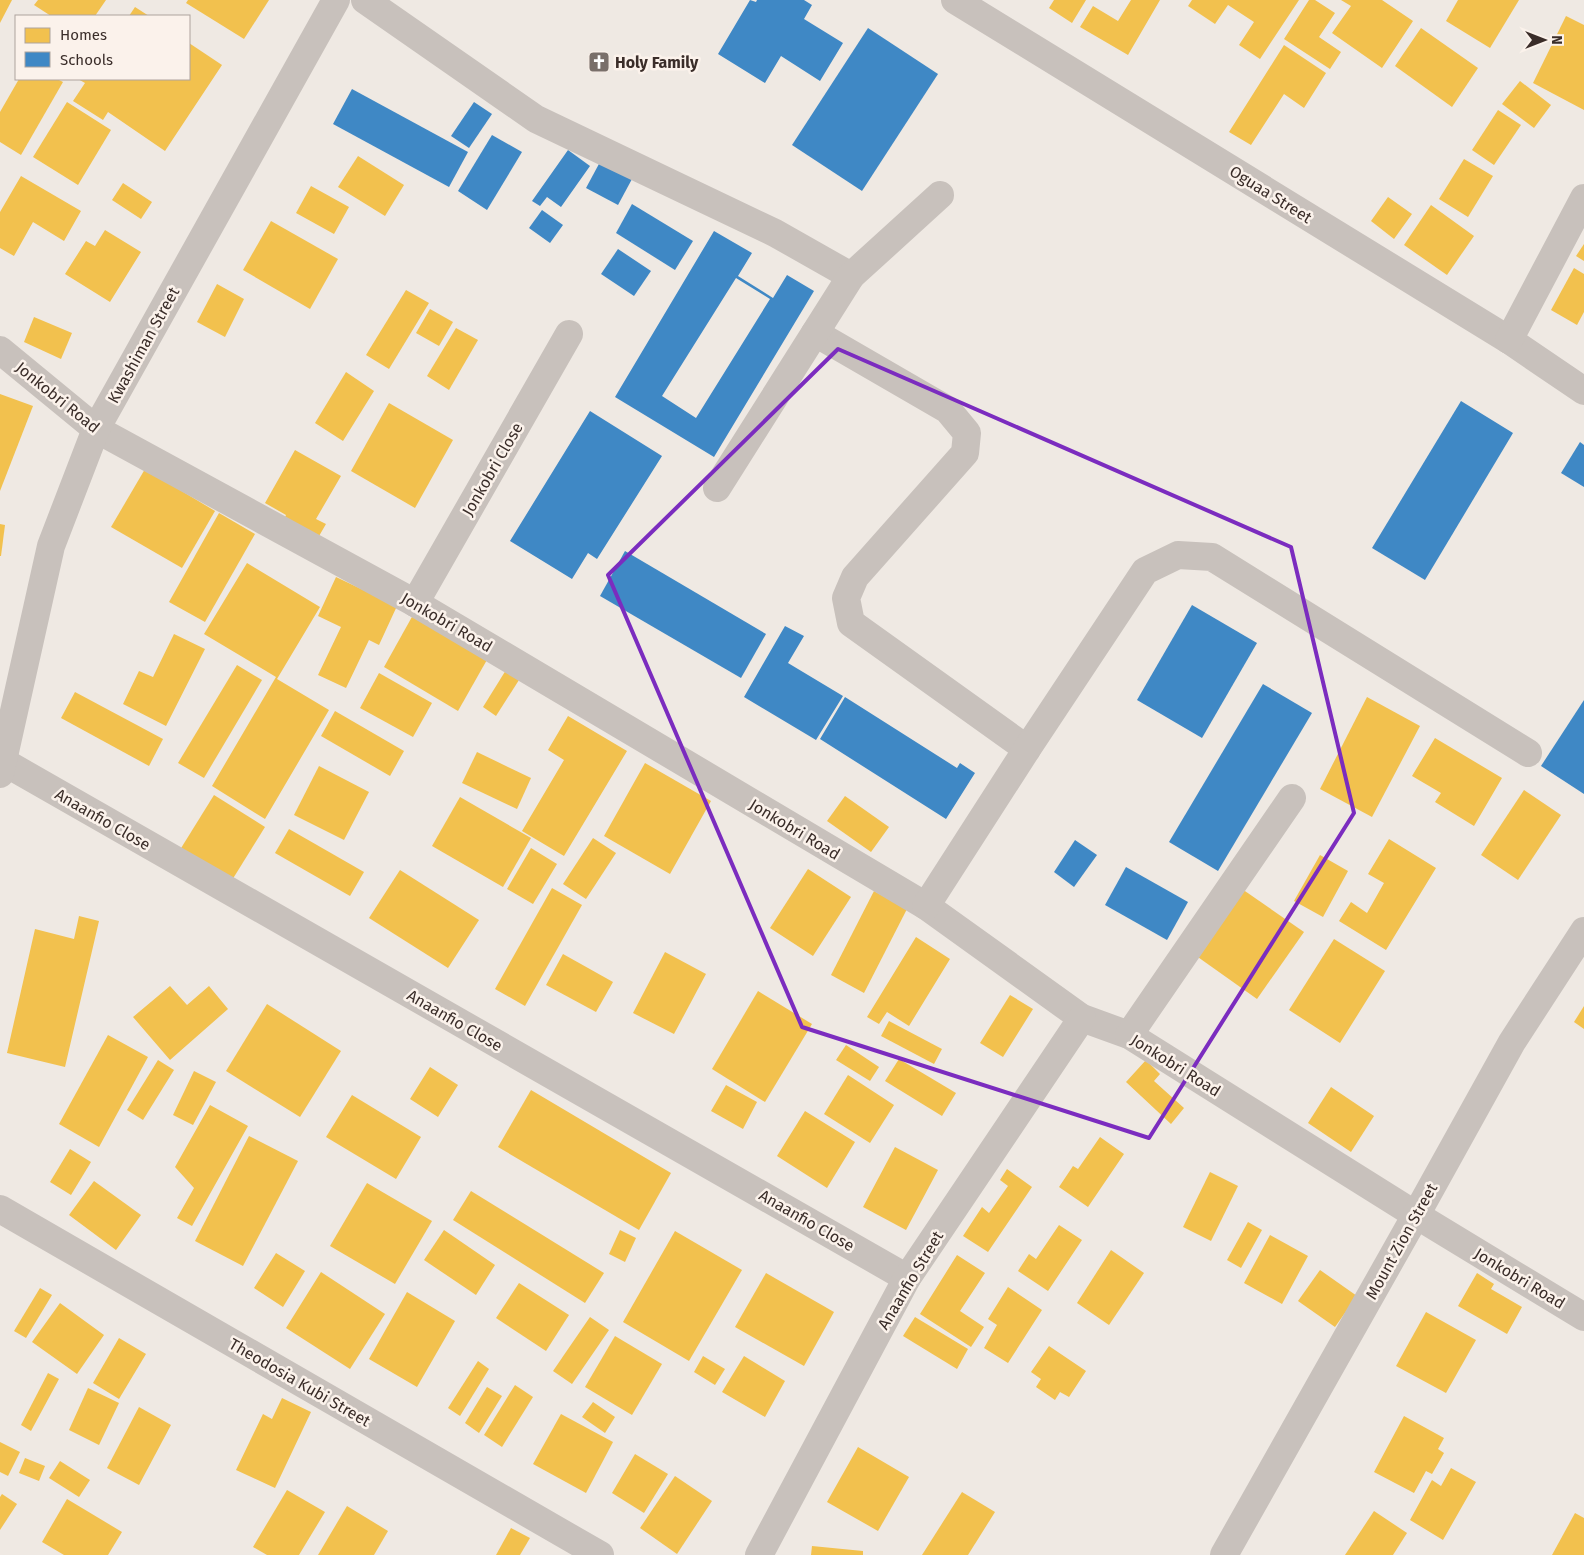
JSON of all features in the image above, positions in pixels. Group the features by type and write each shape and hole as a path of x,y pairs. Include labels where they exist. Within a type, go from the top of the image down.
{"street":[{"name":"Kwashiman Street","path":"1,767 50,546 96,429 336,0"},
{"path":"364,0 536,119 775,233 851,276"},
{"name":"Oguaa Street","path":"955,0 1509,340 1584,391"},
{"path":"717,488 851,276 940,195"},
{"path":"1509,340 1584,198"},
{"path":"815,333 948,410 967,433 965,453 855,577 846,598 851,623 1027,749"},
{"name":"Jonkobri Close","path":"415,603 569,334"},
{"name":"Jonkobri Road","path":"0,350 96,429 415,603 926,906 1082,1018 1129,1034 1416,1215 1584,1317"},
{"path":"926,906 1145,571 1178,555 1212,557 1528,752"},
{"name":"Anaanfio Close","path":"1,767 908,1278"},
{"path":"1129,1034 1292,798"},
{"name":"Mount Zion Street","path":"1224,1555 1512,1042 1584,931"},
{"name":"Anaanfio Street","path":"759,1555 908,1278 1082,1018"},
{"name":"Theodosia Kubi Street","path":"0,1209 600,1555"}],"highlighted area":[{"path":"838,349 1291,547 1354,813 1149,1138 802,1027 608,575"}],"building: Homes":[{"path":"0,0 12,0 0,23"},
{"path":"38,0 106,0 96,15 49,15 34,5"},
{"path":"188,0 269,0 244,39 186,3"},
{"path":"1054,0 1086,0 1072,23 1049,8"},
{"path":"1131,0 1160,0 1128,55 1080,27 1093,6 1118,21"},
{"path":"1192,0 1299,0 1260,59 1239,45 1254,22 1228,5 1215,24 1188,6"},
{"path":"1309,0 1315,0 1335,13 1319,37 1341,52 1330,69 1284,39"},
{"path":"1341,0 1382,0 1413,21 1382,68 1332,33 1351,6"},
{"path":"1458,0 1519,0 1490,48 1446,21"},
{"path":"135,7 147,15 130,15"},
{"path":"1566,16 1584,25 1584,110 1533,83"},
{"path":"1421,28 1478,68 1452,107 1395,66"},
{"path":"190,44 222,65 165,151 108,112 103,120 73,101 85,83 80,80 190,80"},
{"path":"1284,45 1326,73 1304,108 1284,94 1251,145 1229,132"},
{"path":"18,80 59,80 63,82 21,155 0,142 0,112"},
{"path":"1520,81 1551,105 1534,128 1502,104"},
{"path":"67,102 111,130 78,185 33,157"},
{"path":"1498,110 1521,125 1494,165 1472,150"},
{"path":"358,156 404,185 385,216 338,187"},
{"path":"1464,159 1493,176 1468,217 1439,199"},
{"path":"21,176 81,211 64,241 33,222 14,256 0,248 0,212"},
{"path":"123,183 152,202 141,219 112,200"},
{"path":"311,186 349,207 334,234 296,213"},
{"path":"1388,197 1412,214 1394,239 1371,221"},
{"path":"1431,205 1474,236 1447,275 1404,245"},
{"path":"271,221 338,259 310,309 243,270"},
{"path":"105,230 141,252 110,302 65,274 86,241 95,246"},
{"path":"1584,244 1584,261 1576,256"},
{"path":"1574,268 1584,274 1584,312 1577,325 1551,310"},
{"path":"217,284 244,299 225,337 197,322"},
{"path":"406,290 429,303 389,369 366,355"},
{"path":"430,309 453,322 439,346 416,333"},
{"path":"34,317 72,333 61,359 24,342"},
{"path":"456,328 478,340 449,390 427,376"},
{"path":"346,372 374,391 343,441 315,423"},
{"path":"0,394 33,406 0,491"},
{"path":"389,403 453,440 415,508 351,471"},
{"path":"295,450 341,476 316,519 326,524 315,543 282,524 286,515 265,503"},
{"path":"145,469 215,511 182,568 111,527"},
{"path":"219,513 255,534 205,622 169,602"},
{"path":"0,524 5,525 1,556 0,556"},
{"path":"247,563 320,607 277,679 329,710 265,819 212,786 276,677 204,634"},
{"path":"336,577 397,606 379,645 369,640 346,688 318,675 341,627 318,616"},
{"path":"413,615 488,658 458,711 384,667"},
{"path":"174,634 205,649 166,726 123,704 139,671 153,677"},
{"path":"237,665 262,680 204,778 178,763"},
{"path":"506,670 519,680 496,716 483,707"},
{"path":"379,673 432,703 413,737 360,708"},
{"path":"75,692 163,739 149,766 61,718"},
{"path":"1367,697 1420,726 1372,817 1320,789"},
{"path":"335,711 404,751 390,776 321,736"},
{"path":"568,716 627,751 564,856 522,831 564,760 548,750"},
{"path":"1435,738 1502,778 1474,826 1435,802 1441,793 1412,776"},
{"path":"477,752 531,778 517,809 462,783"},
{"path":"645,763 711,801 670,874 604,836"},
{"path":"319,766 369,792 344,840 294,815"},
{"path":"1524,790 1561,815 1518,880 1481,855"},
{"path":"214,795 265,827 229,885 178,853"},
{"path":"845,796 889,827 871,852 827,821"},
{"path":"460,797 531,838 503,887 432,846"},
{"path":"289,829 364,872 350,896 275,853"},
{"path":"593,838 616,853 586,899 563,884"},
{"path":"1389,839 1436,868 1386,950 1339,921 1351,902 1367,913 1384,883 1368,874"},
{"path":"531,848 557,864 533,904 507,889"},
{"path":"1320,855 1348,871 1323,917 1294,901"},
{"path":"808,869 851,897 813,956 770,928"},
{"path":"400,870 479,920 448,968 369,918"},
{"path":"552,888 582,905 525,1006 495,989"},
{"path":"1242,889 1304,932 1257,999 1195,955"},
{"path":"874,891 907,909 864,993 831,975"},
{"path":"79,916 99,921 65,1067 7,1053 35,929 74,939"},
{"path":"916,937 950,959 909,1026 887,1012 879,1024 867,1017"},
{"path":"1334,939 1385,971 1340,1043 1289,1010"},
{"path":"665,952 706,974 674,1034 633,1013"},
{"path":"563,954 613,982 596,1012 546,985"},
{"path":"170,986 187,1005 209,986 228,1009 170,1060 133,1017"},
{"path":"758,991 812,1024 765,1102 712,1069"},
{"path":"1010,995 1033,1009 1003,1057 980,1043"},
{"path":"267,1004 341,1051 300,1117 226,1071"},
{"path":"1584,1006 1584,1029 1574,1022"},
{"path":"889,1021 942,1049 934,1064 881,1036"},
{"path":"108,1035 148,1057 99,1147 59,1124"},
{"path":"846,1045 879,1067 870,1081 836,1060"},
{"path":"899,1059 956,1093 942,1116 885,1081"},
{"path":"158,1060 174,1070 143,1120 127,1110"},
{"path":"1146,1060 1160,1074 1154,1081 1184,1108 1171,1124 1126,1082"},
{"path":"430,1067 458,1085 438,1117 410,1099"},
{"path":"194,1071 216,1082 193,1125 173,1115"},
{"path":"848,1075 894,1105 870,1143 824,1114"},
{"path":"726,1085 757,1102 743,1129 711,1111"},
{"path":"1331,1087 1374,1116 1351,1152 1308,1123"},
{"path":"531,1090 671,1173 639,1230 498,1147"},
{"path":"352,1095 421,1137 396,1179 326,1137"},
{"path":"210,1105 248,1126 192,1226 177,1218 194,1188 175,1167"},
{"path":"805,1111 855,1142 827,1188 777,1156"},
{"path":"249,1136 298,1161 243,1266 195,1241"},
{"path":"1100,1137 1124,1154 1088,1207 1059,1187 1073,1166 1078,1169"},
{"path":"895,1147 938,1170 906,1230 863,1207"},
{"path":"70,1149 91,1162 71,1195 50,1182"},
{"path":"1007,1169 1032,1187 988,1252 963,1236 982,1207 989,1213 1008,1186 1000,1180"},
{"path":"1210,1172 1238,1186 1211,1241 1183,1227"},
{"path":"94,1181 141,1215 116,1250 69,1215"},
{"path":"367,1183 432,1221 395,1284 330,1246"},
{"path":"471,1191 604,1273 585,1303 453,1220"},
{"path":"1248,1222 1262,1230 1241,1268 1227,1260"},
{"path":"1059,1225 1082,1240 1048,1291 1018,1271 1029,1254 1036,1259"},
{"path":"444,1230 495,1265 476,1295 424,1260"},
{"path":"620,1230 636,1238 625,1262 609,1254"},
{"path":"675,1231 742,1270 689,1361 623,1322"},
{"path":"1270,1235 1308,1256 1282,1304 1244,1283"},
{"path":"1111,1250 1144,1273 1109,1325 1077,1303"},
{"path":"276,1253 305,1271 283,1307 254,1288"},
{"path":"957,1255 985,1273 960,1311 984,1327 971,1347 920,1314"},
{"path":"1320,1270 1357,1296 1335,1327 1298,1301"},
{"path":"321,1272 385,1314 350,1369 286,1328"},
{"path":"766,1273 834,1312 804,1366 735,1327"},
{"path":"1477,1273 1494,1284 1491,1289 1522,1307 1507,1334 1458,1306"},
{"path":"519,1283 569,1315 546,1351 496,1318"},
{"path":"1008,1287 1042,1310 1008,1363 984,1348 997,1325 988,1319"},
{"path":"40,1288 52,1295 26,1338 14,1331"},
{"path":"407,1292 455,1321 417,1387 369,1359"},
{"path":"60,1303 104,1335 77,1374 32,1342"},
{"path":"1426,1312 1476,1340 1446,1393 1396,1366"},
{"path":"590,1317 609,1330 572,1384 553,1371"},
{"path":"915,1317 968,1349 957,1369 903,1336"},
{"path":"615,1336 662,1364 632,1415 585,1387"},
{"path":"119,1338 146,1354 119,1399 93,1383"},
{"path":"1049,1346 1086,1371 1069,1397 1060,1392 1055,1400 1036,1387 1041,1379 1031,1372"},
{"path":"703,1356 725,1369 715,1385 694,1372"},
{"path":"744,1356 785,1381 765,1417 722,1392"},
{"path":"478,1361 489,1369 460,1416 448,1408"},
{"path":"48,1373 59,1379 31,1431 21,1425"},
{"path":"515,1385 533,1397 502,1447 484,1435"},
{"path":"487,1387 502,1396 479,1433 465,1423"},
{"path":"88,1388 119,1403 99,1445 69,1430"},
{"path":"282,1398 311,1412 275,1488 236,1470 263,1414 272,1419"},
{"path":"593,1402 615,1417 605,1433 582,1417"},
{"path":"139,1407 171,1425 139,1485 107,1468"},
{"path":"561,1414 613,1442 586,1493 533,1464"},
{"path":"1404,1416 1444,1438 1438,1449 1444,1453 1432,1474 1426,1471 1414,1493 1374,1472"},
{"path":"0,1442 20,1452 8,1476 0,1472"},
{"path":"858,1447 909,1477 878,1531 827,1502"},
{"path":"635,1454 668,1474 644,1513 612,1493"},
{"path":"25,1458 45,1466 39,1481 19,1473"},
{"path":"60,1461 90,1480 79,1497 49,1478"},
{"path":"1451,1468 1476,1482 1443,1540 1410,1520 1432,1480 1441,1486"},
{"path":"675,1476 712,1501 677,1554 640,1528"},
{"path":"287,1490 325,1512 299,1555 267,1555 253,1547"},
{"path":"962,1492 995,1512 968,1555 922,1555"},
{"path":"2,1494 17,1504 0,1530 0,1497"},
{"path":"67,1499 122,1532 108,1555 64,1555 42,1542"},
{"path":"347,1506 388,1531 374,1555 318,1555"},
{"path":"1374,1511 1407,1533 1393,1555 1345,1555"},
{"path":"1575,1513 1584,1518 1584,1555 1552,1555"},
{"path":"511,1528 530,1538 520,1555 496,1555"},
{"path":"812,1546 863,1551 863,1555 811,1555"}],"building: Schools":[{"path":"750,0 756,2 757,0 804,0 812,5 804,19 843,43 820,81 781,56 765,83 718,54"},
{"path":"868,28 938,74 862,191 792,145"},
{"path":"352,89 468,152 449,187 333,124"},
{"path":"474,102 492,114 469,148 451,136"},
{"path":"492,135 522,152 487,210 458,191"},
{"path":"568,150 590,166 561,207 547,197 540,206 532,201"},
{"path":"600,162 632,179 618,205 586,188"},
{"path":"632,204 693,241 675,270 616,233"},
{"path":"542,210 563,225 550,243 529,228"},
{"path":"714,231 752,253 738,276 773,298 787,275 814,291 714,457 615,397","holes":["736,278 770,299 696,418 662,396"]},
{"path":"618,249 651,271 634,296 601,274"},
{"path":"1461,401 1513,433 1425,580 1372,548"},
{"path":"590,411 662,456 597,559 588,553 572,579 510,541"},
{"path":"1580,442 1584,445 1584,487 1561,473"},
{"path":"625,551 766,634 741,678 600,596"},
{"path":"1192,605 1257,643 1202,738 1137,700"},
{"path":"785,626 804,636 788,663 843,696 816,740 744,697"},
{"path":"1263,684 1312,713 1218,871 1169,842"},
{"path":"845,697 957,768 960,763 975,773 946,819 820,739"},
{"path":"1584,700 1584,794 1541,766"},
{"path":"1075,840 1097,855 1074,887 1054,872"},
{"path":"1126,867 1188,902 1167,940 1105,905"}],"place":[{"name":"Holy Family","path":"599,62"}]}
